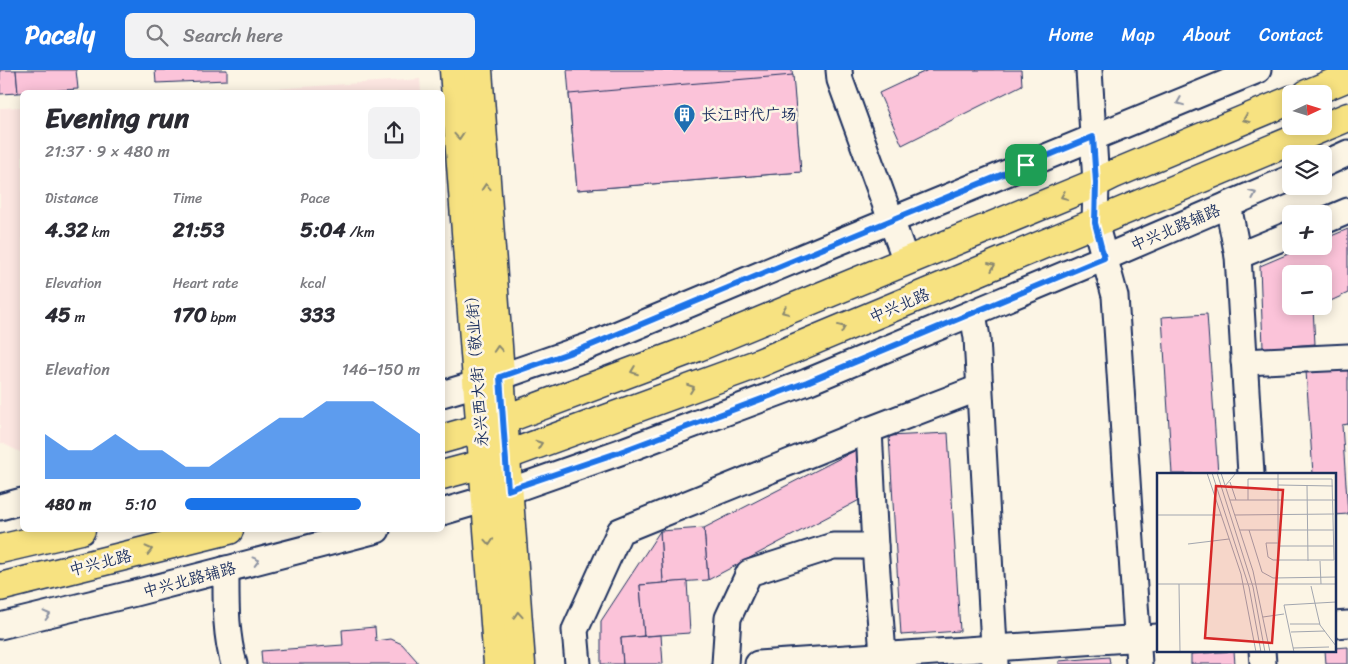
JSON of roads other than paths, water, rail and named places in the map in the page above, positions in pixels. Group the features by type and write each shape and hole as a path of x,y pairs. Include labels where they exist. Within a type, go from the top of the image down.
{"main road":[{"name":"永兴西大街（敬业街）","path":"454,70 489,380"},
{"name":"永兴西大街（敬业街）","path":"478,70 489,380 497,495 498,664"},
{"path":"1329,85 1348,77"},
{"path":"445,438 492,424 698,347 1096,183 1282,104"},
{"name":"中兴北路","path":"445,474 495,460 757,364 1348,117"},
{"name":"永兴西大街（敬业街）","path":"497,495 521,664"},
{"path":"0,549 72,532"},
{"name":"中兴北路","path":"0,587 220,532"}],"street":[{"path":"839,70 840,80 906,261"},
{"path":"1089,70 1096,183 1095,223 1114,296 1148,637 1139,664"},
{"path":"445,393 589,346 1258,70"},
{"path":"1332,161 1348,154"},
{"name":"中兴北路辅路","path":"445,511 620,452 788,389 1282,182"},
{"path":"1228,205 1238,256 1251,473"},
{"path":"1332,218 1348,211"},
{"path":"1238,256 1282,238"},
{"path":"973,313 977,338 995,656"},
{"path":"1244,362 1348,357"},
{"path":"578,664 575,630 620,531 869,430 980,388"},
{"path":"869,430 883,655"},
{"path":"0,507 20,502"},
{"name":"中兴北路辅路","path":"0,626 369,532"},
{"path":"725,664 728,618 749,573 833,546 876,546"},
{"path":"226,569 225,613 230,653 234,664"},
{"path":"758,664 853,661 883,655 995,656 1148,637"}],"place":[{"name":"长江时代广场","path":"685,133"}]}
